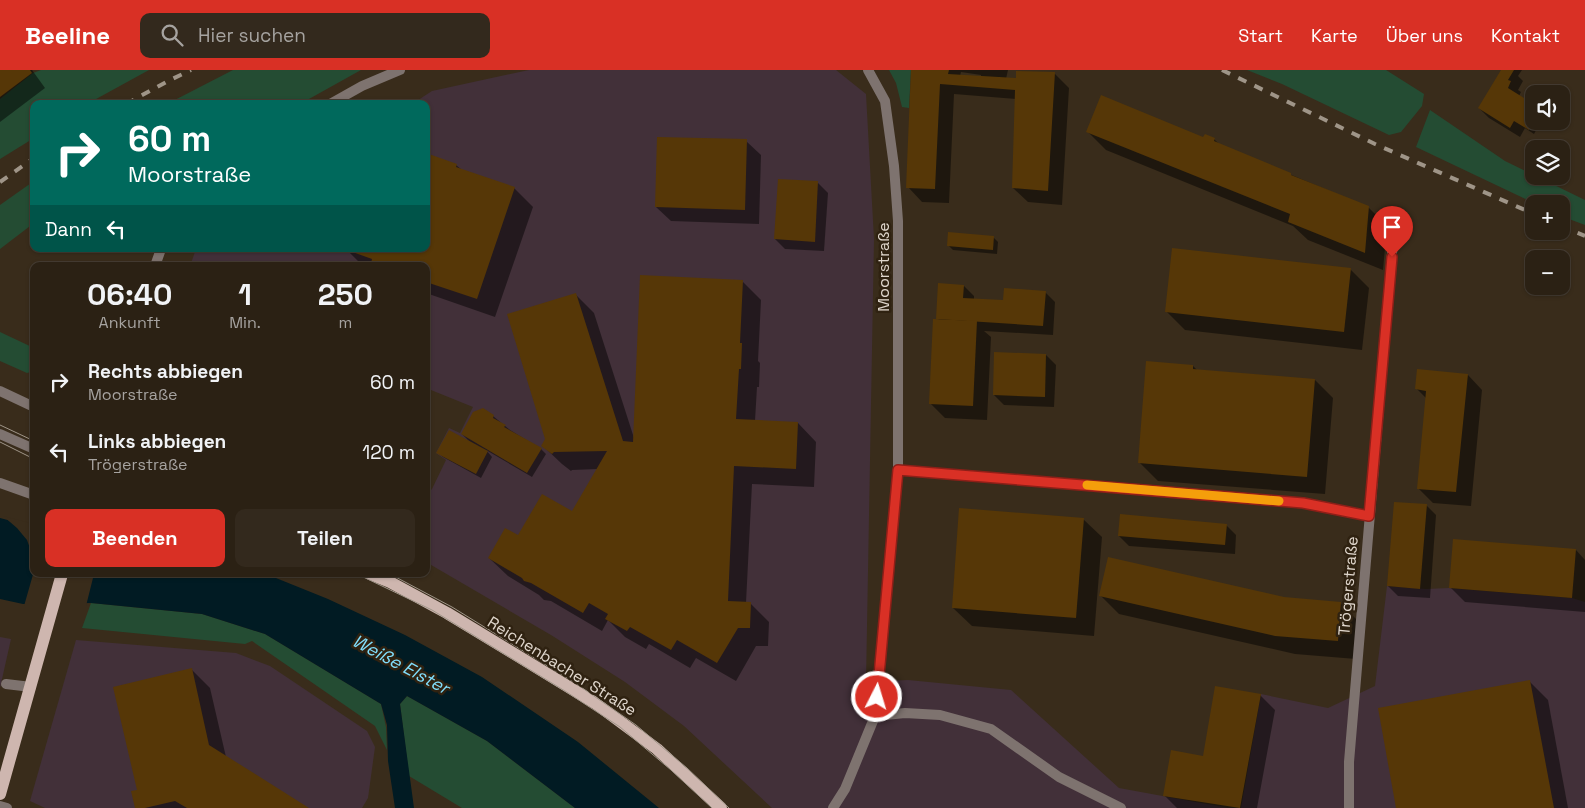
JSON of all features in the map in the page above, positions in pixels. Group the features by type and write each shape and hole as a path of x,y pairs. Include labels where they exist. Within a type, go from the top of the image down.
{"main road":[{"path":"0,794 61,577"},
{"name":"Reichenbacher Straße","path":"378,577 447,613 594,703 656,749 721,808"}],"street":[{"path":"337,100 362,86 400,70"},
{"name":"Moorstraße","path":"833,808 845,789 875,716 898,470 898,221 894,166 885,101 868,70"},
{"name":"Trögerstraße","path":"1349,808 1349,762 1395,218"},
{"path":"0,391 30,406"},
{"path":"0,434 30,447"},
{"path":"898,470 1303,503 1369,516"},
{"path":"0,483 30,493"},
{"path":"6,684 31,686"},
{"path":"875,716 905,713 940,715 991,729 1059,777 1121,808"},
{"path":"0,806 7,808"}],"shaded area":[{"path":"529,70 836,70 866,94 874,239 866,682 908,680 1011,690 1119,788 1228,808 772,808 684,726 625,682 551,635 430,564 430,491 446,460 436,453 449,428 460,433 473,407 430,390 430,262 191,262 195,252 430,252 430,100 418,100 432,91"},
{"path":"1387,586 1426,589 1449,588 1572,598 1585,602 1585,808 1241,808 1261,694 1328,708 1375,686"},
{"path":"0,637 11,639 0,688"},
{"path":"76,640 236,653 270,666 367,731 375,747 368,798 362,808 45,808 30,801"}],"green space":[{"path":"41,70 149,70 94,100 30,100 30,140 0,159 0,99 33,73"},
{"path":"233,70 361,70 307,100 175,100"},
{"path":"889,70 911,70 909,108 902,107 896,83"},
{"path":"1247,70 1386,70 1424,94 1422,106 1401,132 1389,135 1282,84"},
{"path":"1430,110 1505,161 1525,171 1525,185 1554,185 1585,200 1585,225 1570,219 1570,195 1525,195 1525,199 1416,147"},
{"path":"30,184 30,226 0,249 0,205"},
{"path":"0,332 30,346 30,372 27,373 0,361"},
{"path":"91,603 202,614 265,634 381,704 386,727 387,750 375,726 252,641 245,644 82,628"},
{"path":"407,696 487,741 575,808 462,808 409,776 400,704"}],"water":[{"name":"Weiße Elster","path":"0,518 30,526 30,577 273,577 328,599 405,635 482,677 578,742 659,808 575,808 487,741 407,696 400,704 414,808 395,808 388,761 387,725 381,704 265,634 202,614 91,603 23,604 0,599"}],"pier":[{"path":"3,516 30,523 30,548 27,540"},
{"path":"32,577 93,577 86,606 24,606"}],"building":[{"path":"0,70 30,70 32,73 0,97"},
{"path":"911,70 949,70 948,74 1016,78 1016,71 1055,72 1048,191 1012,188 1015,90 940,84 935,189 906,188"},
{"path":"1501,70 1514,70 1508,80 1511,81 1508,88 1525,99 1525,128 1514,121 1510,128 1478,108"},
{"path":"1101,95 1203,137 1205,134 1215,138 1214,141 1291,173 1291,175 1369,206 1365,253 1288,222 1290,214 1086,132"},
{"path":"657,137 747,139 745,210 655,207"},
{"path":"430,154 457,164 456,167 515,187 477,299 430,283 430,262 371,262 372,259 352,252 430,252"},
{"path":"778,179 818,181 815,242 774,239"},
{"path":"948,232 994,236 993,250 947,246"},
{"path":"1172,248 1351,268 1344,332 1165,312"},
{"path":"640,275 743,280 740,343 742,343 741,369 739,369 736,419 798,422 796,469 734,466 728,601 751,602 750,628 738,628 717,663 677,640 671,650 630,627 627,631 605,619 608,614 589,603 583,613 531,583 524,581 488,558 505,528 518,535 542,494 572,511 607,451 554,452 552,454 541,446 545,439 507,314 576,293 623,441 633,442"},
{"path":"938,283 964,285 963,298 1003,300 1004,288 1046,291 1043,326 936,319"},
{"path":"933,319 977,321 973,406 929,404"},
{"path":"994,352 1046,354 1045,397 993,395"},
{"path":"1146,361 1193,365 1193,369 1315,379 1307,477 1138,463"},
{"path":"1417,369 1468,374 1456,492 1417,489 1426,391 1415,389"},
{"path":"483,408 494,415 493,418 506,425 504,427 542,448 527,473 461,434 473,412"},
{"path":"449,430 488,451 476,474 436,453"},
{"path":"1394,502 1427,504 1420,589 1387,586"},
{"path":"959,508 1084,518 1076,618 952,608"},
{"path":"1120,514 1227,524 1225,545 1118,536"},
{"path":"1453,539 1576,549 1572,598 1449,588"},
{"path":"1108,557 1284,597 1341,602 1338,641 1275,636 1099,596"},
{"path":"192,668 209,745 309,808 187,808 175,801 145,808 135,808 131,791 137,790 113,687"},
{"path":"1530,680 1554,808 1396,808 1378,708"},
{"path":"1215,686 1261,694 1240,808 1163,796 1171,750 1203,756"}],"tram line":[{"path":"0,425 30,439"},
{"path":"0,442 30,457"},
{"path":"363,577 432,610 565,691 620,727 712,808"},
{"path":"396,577 452,607 575,683 636,725 687,768 729,808"}],"railway":[{"path":"133,100 191,70"},
{"path":"1222,70 1375,144 1525,210"},
{"path":"0,182 30,161"},
{"path":"1570,230 1585,236"}],"slow traffic":[{"path":"1087,485 1279,501"}],"route":[{"path":"877,697 898,470 1303,503 1369,516 1392,257"}]}
